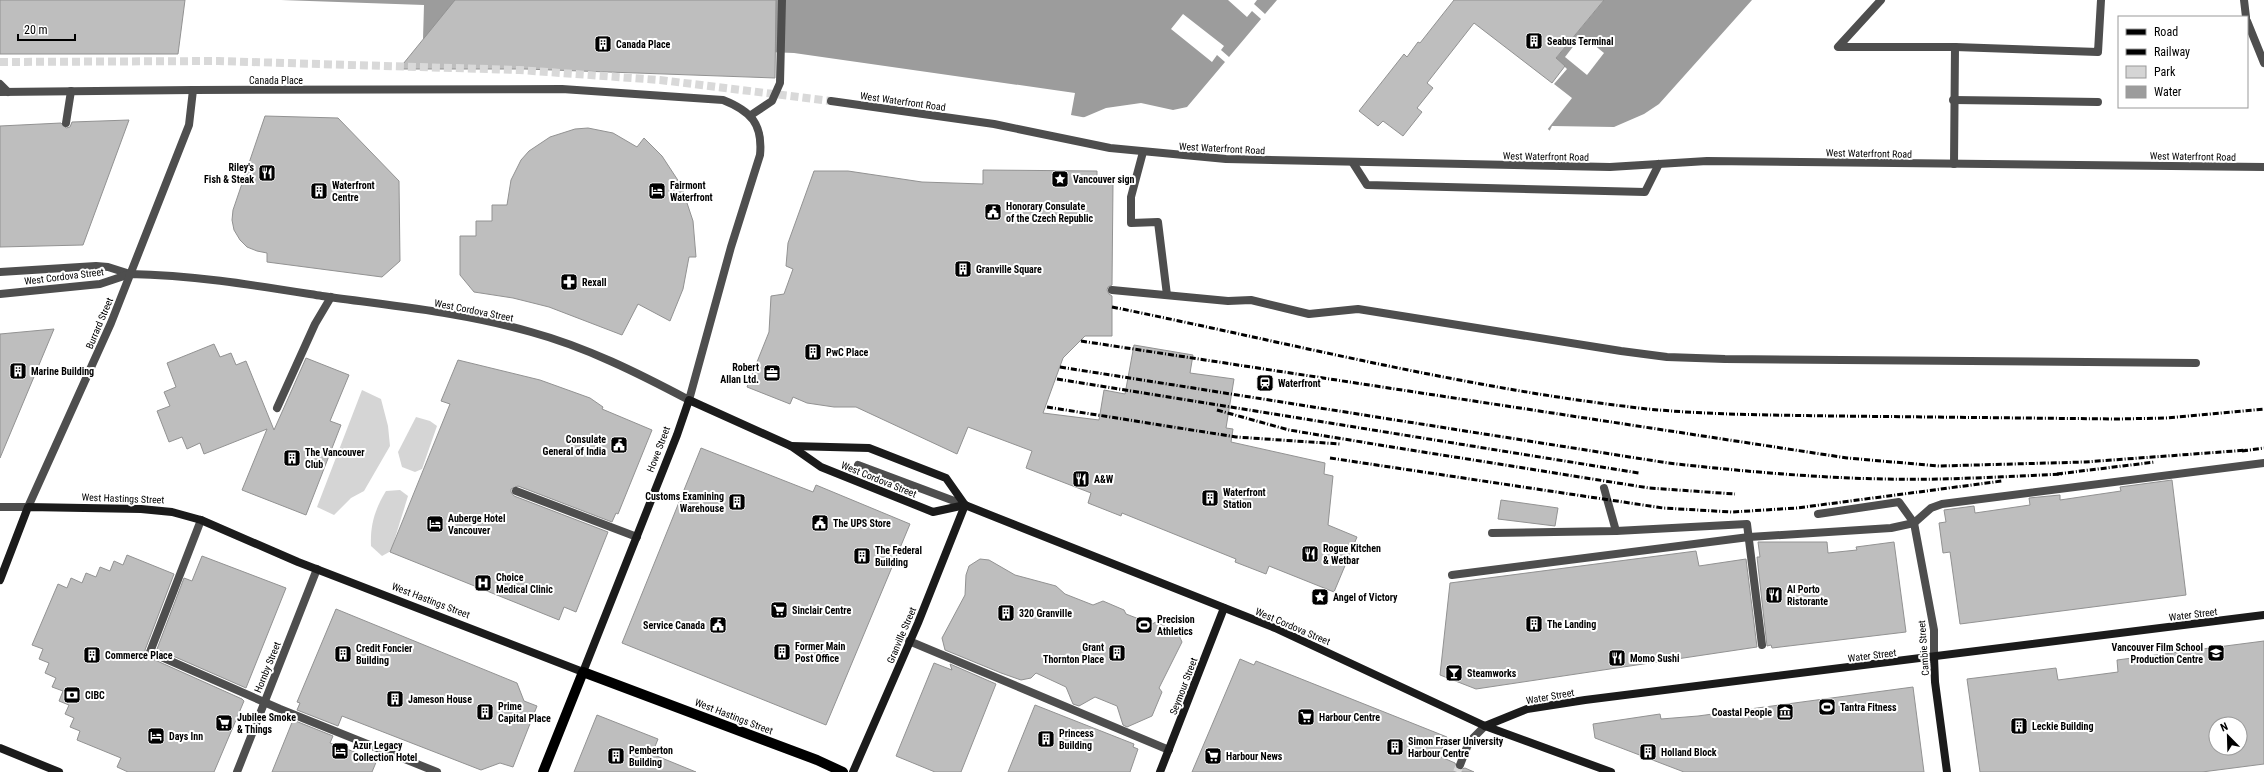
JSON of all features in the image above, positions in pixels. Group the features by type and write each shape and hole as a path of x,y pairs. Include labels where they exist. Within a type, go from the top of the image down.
{"main road":[{"name":"West Cordova Street","path":"689,400 791,446 821,467 933,512 965,505"},
{"name":"Howe Street","path":"543,772 678,435 689,400"},
{"name":"West Cordova Street","path":"791,446 869,448 946,478 965,505 1224,608 1372,672 1485,726 1611,772"},
{"name":"Granville Street","path":"853,772 965,505"},
{"name":"West Hastings Street","path":"28,507 172,512 201,520 317,569 583,672 817,760 843,772"},
{"name":"Burrard Street","path":"0,580 28,507"},
{"name":"Seymour Street","path":"1160,772 1224,608"},
{"name":"Water Street","path":"1485,726 1536,707 2264,615"},
{"name":"Cambie Street","path":"1934,657 1935,682 1947,772"},
{"path":"0,748 59,772"}],"street":[{"path":"751,115 772,101 781,78 782,0"},
{"path":"1881,0 1838,47 1955,47 2098,52 2101,0"},
{"path":"2244,0 2246,16"},
{"path":"2248,23 2264,63"},
{"path":"1954,164 1953,100 1955,47"},
{"path":"0,84 4,92"},
{"name":"Canada Place","path":"4,92 508,88 597,90 723,100 738,105 751,115 757,126"},
{"name":"Burrard Street","path":"28,507 111,323 189,125 193,90"},
{"path":"66,123 71,91"},
{"path":"1953,100 2098,102"},
{"name":"West Waterfront Road","path":"832,101 994,124 1079,142 1143,152 1226,159 1353,163 1610,167 1707,161 2264,168"},
{"name":"Howe Street","path":"689,400 731,247 760,155 762,139 757,126"},
{"path":"1143,152 1131,197 1131,223 1158,222 1167,295"},
{"path":"1353,163 1367,185 1644,192 1659,164"},
{"name":"West Cordova Street","path":"0,272 108,266 130,274"},
{"name":"West Cordova Street","path":"0,294 100,284 130,274 159,274 236,283 480,319 531,332 583,348 689,400"},
{"path":"1112,290 1228,301 1251,300 1309,314 1358,309 1667,357 1725,360 2196,363"},
{"path":"277,408 315,324 331,297"},
{"path":"1452,575 1749,537 1891,528 1914,523 1931,508 1942,504 2264,463"},
{"path":"858,465 965,505"},
{"path":"1604,488 1616,531"},
{"path":"516,491 637,537"},
{"path":"1818,514 1899,502 1914,523"},
{"name":"West Hastings Street","path":"0,507 28,507"},
{"path":"201,520 150,652 264,702 437,772"},
{"name":"Cambie Street","path":"1914,523 1934,630 1934,657"},
{"path":"1492,533 1616,531 1747,524 1762,644"},
{"name":"Hornby Street","path":"237,772 317,569"},
{"path":"909,641 1169,750"},
{"path":"1460,766 1469,742 1485,726"}],"green space":[{"path":"362,390 381,399 388,426 390,446 364,491 351,498 334,515 317,507"},
{"path":"416,417 430,421 437,426 422,469 415,472 402,467 398,452"},
{"path":"400,490 408,496 391,551 382,556 371,546 371,531 374,517 386,491"}],"water":[{"path":"281,0 1295,0 1202,117 1109,122 1071,115 1075,93 794,53 423,39 424,5"},
{"path":"1391,0 1773,0 1629,133 1555,135"}],"pier":[{"path":"1228,0 1257,0 1254,4 1265,14 1277,0 1297,0 1204,119 1169,121 1167,131 1080,119 1106,108 1141,103 1173,110 1187,107 1225,62 1217,55 1212,62 1171,29 1183,14 1224,46 1221,50 1229,57 1261,19 1252,11 1247,17"},
{"path":"1389,0 1604,0 1556,58 1567,69 1554,84 1572,98 1547,130"},
{"path":"1752,0 1775,0 1745,34 1705,70 1660,119 1630,135 1597,141 1555,137 1549,132 1552,126 1614,127 1644,114 1659,104"},
{"path":"1582,35 1604,53 1587,75 1565,57"}],"building":[{"path":"0,0 185,0 178,54 0,54"},
{"name":"Canada Place","path":"455,0 776,0 775,78 525,69 399,69"},
{"path":"1454,0 1604,0 1556,58 1565,66 1552,83 1474,23 1427,83 1433,88 1417,108 1422,112 1403,136 1383,121 1378,126 1359,111 1404,54 1407,57 1418,42 1420,43"},
{"name":"Waterfront Centre","path":"265,116 338,118 399,181 400,261 382,277 267,262 267,253 247,247 240,240 234,230 232,220 233,210"},
{"path":"129,120 83,245 0,247 0,126 61,123 66,128 70,127 72,122"},
{"path":"588,128 613,133 637,147 644,138 662,156 681,185 693,221 696,257 689,257 683,289 670,321 638,304 622,335 549,307 513,298 474,292 460,275 460,236 476,236 476,221 492,221 492,205 507,205 511,180 521,160 529,151 550,137 575,129"},
{"path":"983,170 1097,171 1097,182 1113,183 1112,285 1108,287 1107,290 1112,296 1112,336 1085,336 1063,358 1043,413 1099,420 1104,390 1125,394 1134,345 1193,355 1190,373 1234,379 1226,428 1233,429 1231,442 1325,463 1324,474 1333,476 1328,525 1357,537 1334,592 1269,566 1266,574 1235,562 1236,559 1122,513 1121,516 1088,503 1091,493 1026,468 1032,451 968,427 957,454 856,407 834,407 807,403 793,397 790,404 747,387 769,332 771,296 784,294 793,269 786,266 788,243 814,171 848,171 922,182 983,184"},
{"name":"Marine Building","path":"54,329 0,458 0,334"},
{"path":"214,344 220,357 231,353 236,365 246,361 274,430 306,358 349,375 330,421 341,425 306,515 242,490 267,429 204,454 200,443 187,449 182,437 169,442 157,411 170,406 164,392 176,387 167,363"},
{"path":"458,360 540,380 590,398 603,407 602,409 652,430 618,514 616,513 612,522 518,486 511,489 514,496 608,532 576,612 564,607 559,620 390,552 450,404 441,401"},
{"path":"701,448 813,492 816,485 910,524 826,725 622,643"},
{"path":"2172,480 2186,595 1960,624 1950,552 1943,553 1939,523 1946,522 1944,510 1974,506 1975,513 2030,505 2029,498 2060,495 2060,500 2121,491 2120,487"},
{"path":"1501,500 1558,508 1555,526 1498,519"},
{"path":"1758,542 1827,542 1828,553 1857,550 1856,547 1894,542 1906,632 1772,648 1771,645 1767,646 1757,557 1760,557"},
{"path":"1696,551 1699,566 1746,559 1757,647 1476,689 1440,675 1450,583"},
{"name":"Commerce Place","path":"127,555 174,574 145,650 146,656 244,701 214,772 128,772 117,767 121,758 77,740 80,731 70,727 74,718 65,714 69,705 59,701 63,691 52,687 56,678 45,673 49,663 39,659 43,649 32,645 58,584 67,588 71,578 82,583 86,573 96,577 100,567 110,571 114,561 123,565"},
{"path":"202,556 286,588 246,688 157,649 184,578 192,581"},
{"path":"980,559 989,560 1015,575 1056,586 1065,594 1093,605 1103,601 1124,610 1126,614 1152,624 1156,622 1177,631 1182,642 1159,688 1162,692 1152,716 1127,727 1123,725 1117,706 1095,697 1079,706 1073,704 1066,687 1036,673 1031,678 1021,680 945,650 942,638 965,595 966,575 969,566"},
{"path":"336,609 517,683 524,701 537,706 513,767 500,763 481,770 342,716 338,726 297,710 300,703 297,702"},
{"path":"2264,641 2264,764 2202,772 1980,772 1967,679 2056,668 2058,680 2118,672 2117,660"},
{"name":"Harbour Centre","path":"1240,659 1254,665 1256,661 1447,737 1439,756 1455,763 1458,770 1465,768 1474,772 1192,772"},
{"path":"934,663 952,670 950,664 996,684 961,772 935,772 896,756"},
{"path":"1913,687 1924,772 1684,772 1595,738 1593,724 1660,714 1661,719 1698,716"},
{"path":"1035,705 1134,744 1133,747 1138,749 1130,772 1008,772"},
{"name":"Pemberton Building","path":"597,715 658,739 652,754 696,772 574,772"},
{"path":"293,720 333,736 330,743 377,760 372,772 272,772"}],"tunnel":[{"path":"0,62 218,61 519,70 660,80 831,101"},
{"path":"1457,772 1460,765"}],"railway":[{"path":"1112,307 1379,364 1513,390 1648,409 1766,415 2117,419 2167,418 2264,409"},
{"path":"1081,341 1847,458 1939,466 2085,462 2248,450"},
{"path":"1060,367 1668,463 1702,467 1804,476 1873,479 1986,478 2062,474"},
{"path":"1057,379 1639,473"},
{"path":"1047,407 1236,437 1340,444"},
{"path":"1217,410 1289,430 1392,447 1649,488 1735,494"},
{"path":"2242,451 2264,448"},
{"path":"1330,458 1663,508 1732,512 1797,508 2002,481"},
{"path":"2057,474 2155,462"}],"place":[{"name":"Seabus Terminal","path":"1534,41"},
{"name":"Canada Place","path":"603,44"},
{"name":"Riley's Fish & Steak","path":"267,173"},
{"name":"Vancouver sign","path":"1060,179"},
{"name":"Waterfront Centre","path":"319,191"},
{"name":"Fairmont Waterfront","path":"657,191"},
{"name":"Honorary Consulate of the Czech Republic","path":"993,212"},
{"name":"Granville Square","path":"963,269"},
{"name":"Rexall","path":"569,282"},
{"name":"PwC Place","path":"813,352"},
{"name":"Marine Building","path":"18,371"},
{"name":"Robert Allan Ltd.","path":"772,373"},
{"name":"Waterfront","path":"1265,383"},
{"name":"Consulate General of India","path":"619,445"},
{"name":"The Vancouver Club","path":"292,458"},
{"name":"A&W","path":"1081,479"},
{"name":"Waterfront Station","path":"1210,498"},
{"name":"Customs Examining Warehouse","path":"737,502"},
{"name":"The UPS Store","path":"820,523"},
{"name":"Auberge Hotel Vancouver","path":"435,524"},
{"name":"Rogue Kitchen & Wetbar","path":"1310,554"},
{"name":"The Federal Building","path":"862,556"},
{"name":"Choice Medical Clinic","path":"483,583"},
{"name":"Al Porto Ristorante","path":"1774,595"},
{"name":"Angel of Victory","path":"1320,597"},
{"name":"Sinclair Centre","path":"779,610"},
{"name":"320 Granville","path":"1006,613"},
{"name":"The Landing","path":"1534,624"},
{"name":"Service Canada","path":"718,625"},
{"name":"Precision Athletics","path":"1144,625"},
{"name":"Former Main Post Office","path":"782,652"},
{"name":"Grant Thornton Place","path":"1117,653"},
{"name":"Vancouver Film School Production Centre","path":"2216,653"},
{"name":"Credit Foncier Building","path":"343,654"},
{"name":"Commerce Place","path":"92,655"},
{"name":"Momo Sushi","path":"1617,658"},
{"name":"Steamworks","path":"1454,673"},
{"name":"CIBC","path":"72,695"},
{"name":"Jameson House","path":"395,699"},
{"name":"Tantra Fitness","path":"1827,707"},
{"name":"Prime Capital Place","path":"485,712"},
{"name":"Coastal People","path":"1785,712"},
{"name":"Harbour Centre","path":"1306,717"},
{"name":"Jubilee Smoke & Things","path":"224,723"},
{"name":"Leckie Building","path":"2019,726"},
{"name":"Days Inn","path":"156,736"},
{"name":"Princess Building","path":"1046,739"},
{"name":"Simon Fraser University Harbour Centre","path":"1395,747"},
{"name":"Azur Legacy Collection Hotel","path":"340,751"},
{"name":"Holland Block","path":"1648,752"},
{"name":"Pemberton Building","path":"616,756"},
{"name":"Harbour News","path":"1213,756"}]}
